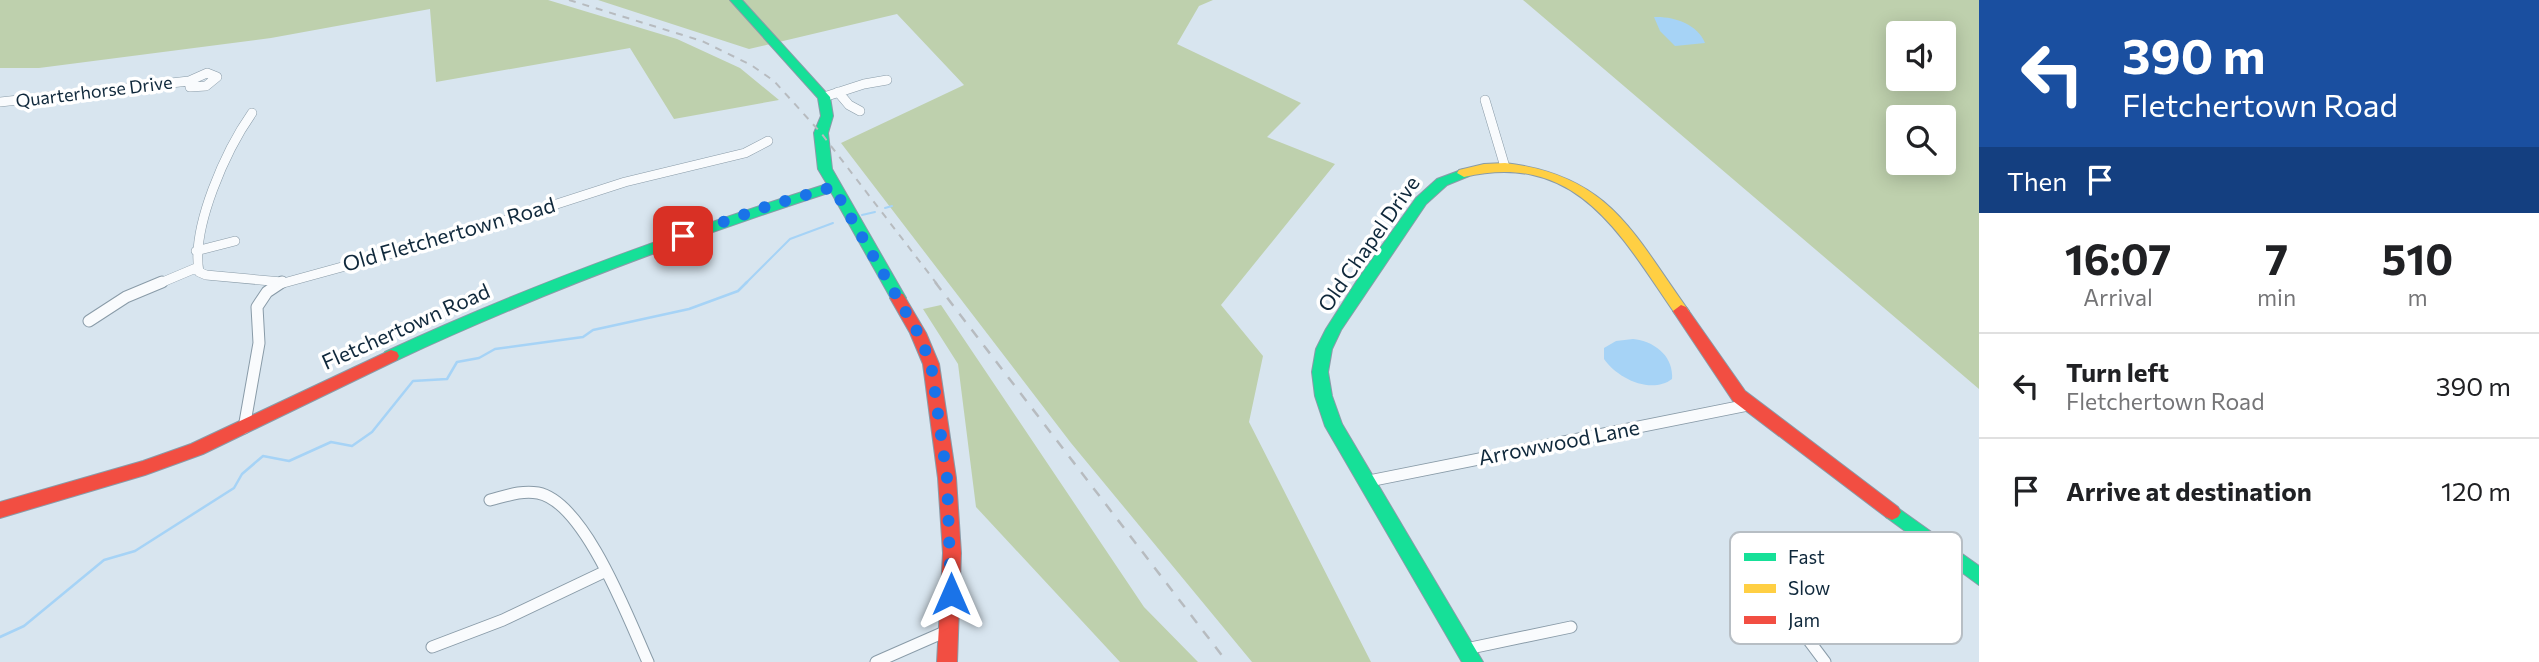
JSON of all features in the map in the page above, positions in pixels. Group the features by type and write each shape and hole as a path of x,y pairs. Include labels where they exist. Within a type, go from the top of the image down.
{"street":[{"path":"736,0 831,95 860,111"},
{"path":"831,95 887,80"},
{"name":"Quarterhorse Drive","path":"0,102 188,81"},
{"path":"831,95 821,133 825,169 918,333 931,364 948,490 952,553 947,662"},
{"path":"1485,100 1505,167"},
{"path":"196,268 196,251 205,216 230,149 243,122 252,113"},
{"name":"Old Fletchertown Road","path":"244,428 259,343 257,307 267,292 282,282 473,231 625,183 745,153 768,141"},
{"name":"Old Chapel Drive","path":"1469,656 1369,481 1334,426 1323,399 1319,369 1325,342 1434,185 1464,171 1505,167 1541,174 1589,195 1611,213 1728,382 1748,405 1919,532"},
{"name":"Fletchertown Road","path":"0,510 145,468 244,428 411,344 467,319 731,219 833,187"},
{"path":"196,251 235,241"},
{"path":"196,268 206,275 282,282"},
{"path":"89,321 126,297 196,268"},
{"name":"Arrowwood Lane","path":"1369,481 1748,405"},
{"path":"490,500 522,492 555,500 578,519 648,662"},
{"name":"Old Chapel Drive","path":"1962,564 1979,577"},
{"path":"432,647 503,620 604,572"},
{"path":"1469,656 1571,627"},
{"path":"876,662 949,630"},
{"path":"1812,644 1825,662"}],"green space":[{"path":"0,0 548,0 677,39 740,68 779,100 674,119 630,48 436,82 430,9 271,38 39,68 0,68"},
{"path":"598,0 1213,0 1199,6 1177,44 1301,103 1267,137 1335,164 1221,305 1263,356 1249,422 1371,662 1252,662 1071,443 841,143 964,85 897,14 749,49"},
{"path":"1523,0 1979,0 1979,389"},
{"path":"941,305 1144,607 1198,662 1120,662 976,507 958,364 923,309"}],"water":[{"path":"1654,17 1684,22 1702,36 1705,43 1675,46 1660,31"},
{"path":"1633,339 1655,346 1661,351 1670,363 1672,379 1664,384 1645,385 1626,378 1610,366 1604,359 1604,348 1616,341"}],"waterway":[{"path":"885,208 892,206"},
{"path":"862,215 875,212"},
{"path":"0,637 24,626 104,560 135,551 234,488 242,474 263,456 289,461 331,442 352,446 372,432 413,381 447,379 457,362 479,358 495,349 583,337 593,330 689,309 738,291 790,239 833,223"}],"railway":[{"path":"569,0 702,41 751,65 774,81 821,133 937,284"},
{"path":"935,282 1227,662"}],"traffic: fast":[{"path":"736,0 824,97 827,116 821,133 825,169 898,298"},
{"path":"1464,173 1442,182 1421,201 1363,282 1324,349 1320,380 1334,426 1473,662"},
{"path":"391,356 553,285 720,224 833,187"},
{"path":"1892,512 1919,532"},
{"path":"1962,564 1979,577"}],"traffic: slow":[{"path":"1464,173 1484,168 1527,170 1569,184 1588,195 1619,223 1681,311"}],"traffic: jam":[{"path":"898,298 918,333 931,364 947,478 952,553 947,662"},
{"path":"1681,311 1739,396 1892,512"},
{"path":"0,510 145,468 197,449 391,356"}],"route":[{"path":"683,236 771,205 833,187 918,333 931,364 947,478 952,553 951,594"}]}
